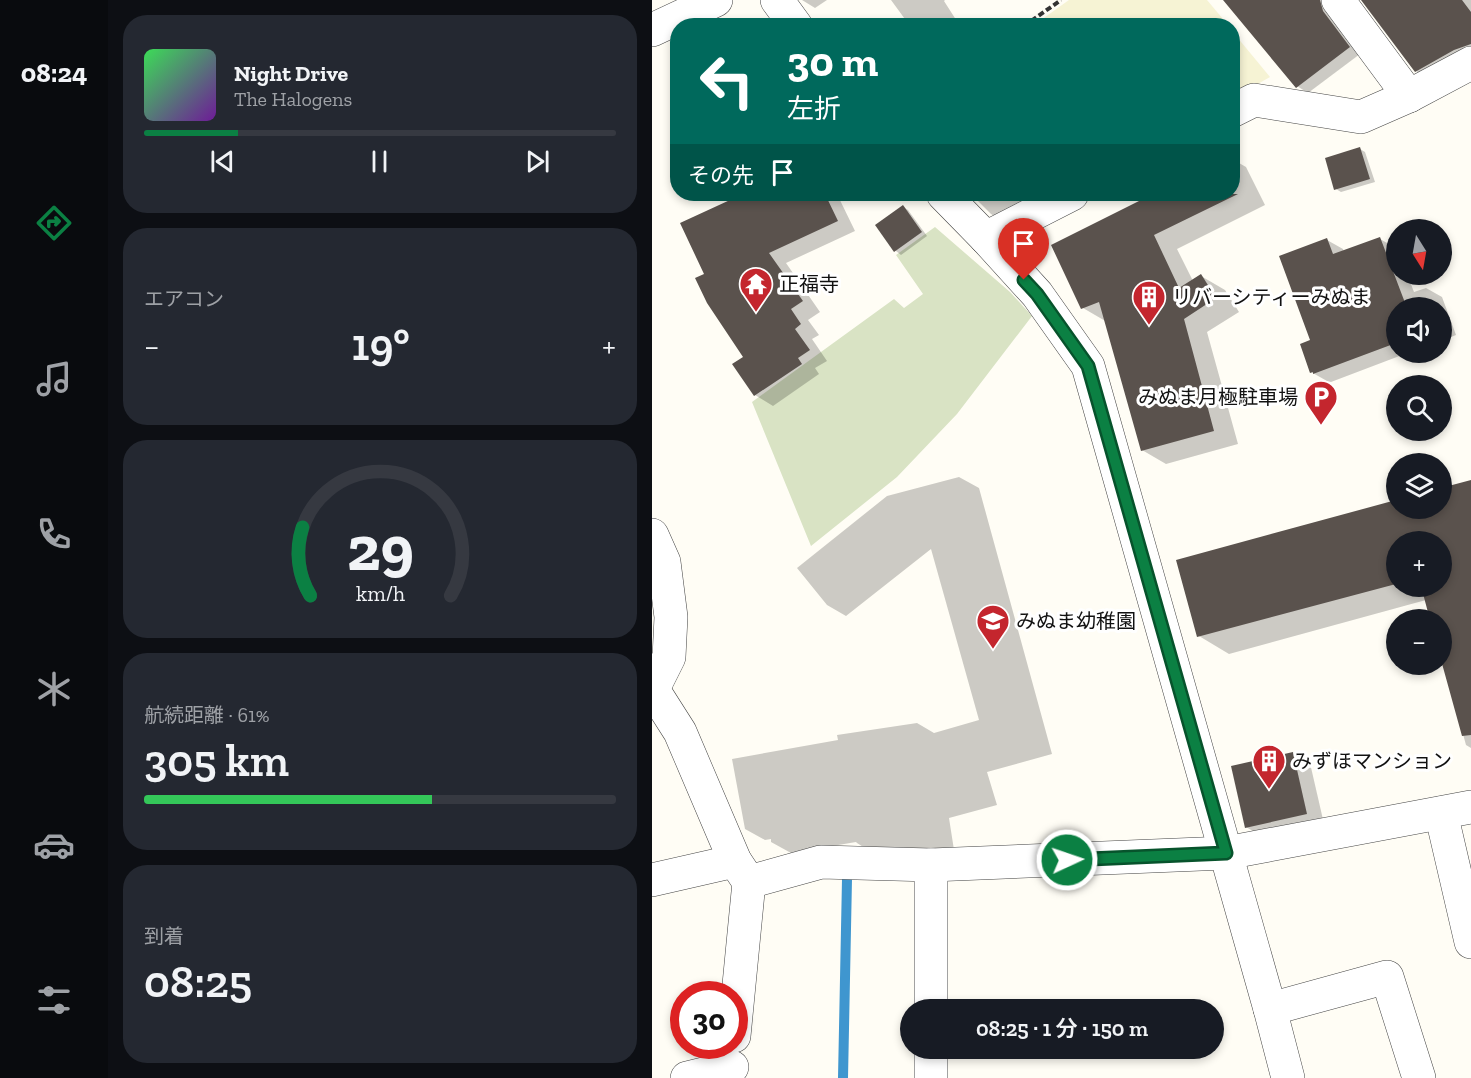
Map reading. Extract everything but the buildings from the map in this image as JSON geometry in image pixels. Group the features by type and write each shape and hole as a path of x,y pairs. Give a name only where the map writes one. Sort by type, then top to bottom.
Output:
{"street":[{"path":"678,18 716,0"},
{"path":"777,0 790,18"},
{"path":"1338,0 1409,96"},
{"path":"652,30 670,22"},
{"path":"1240,107 1254,100 1362,117 1409,96 1471,63"},
{"path":"950,201 1037,294 1088,366 1288,1078"},
{"path":"986,238 1058,201"},
{"path":"652,535 664,562 671,617 669,657 653,689 680,732 742,871 737,981"},
{"path":"652,880 821,862 931,865 1226,853 1456,810 1471,942"},
{"path":"931,865 931,999"},
{"path":"1270,1009 1387,977 1419,1078"},
{"path":"687,1078 729,1059"},
{"path":"931,1059 931,1078"}],"path":[{"path":"1035,18 1061,0"}],"shaded area":[{"path":"1069,0 1207,0 1222,18 1044,18"},
{"path":"1240,41 1270,77 1240,94"}],"green space":[{"path":"935,227 1010,292 1032,316 957,414 897,477 811,546 752,402 894,299 904,308 923,294 896,255"}],"waterway":[{"path":"843,1078 847,879"}],"place":[{"name":"正福寺","path":"756,313"},
{"name":"リバーシティーみぬま","path":"1149,326"},
{"name":"みぬま月極駐車場","path":"1321,426"},
{"name":"みぬま幼稚園","path":"993,650"},
{"name":"みずほマンション","path":"1269,790"}],"route":[{"path":"1024,280 1037,294 1088,366 1226,853 1067,860"}]}
